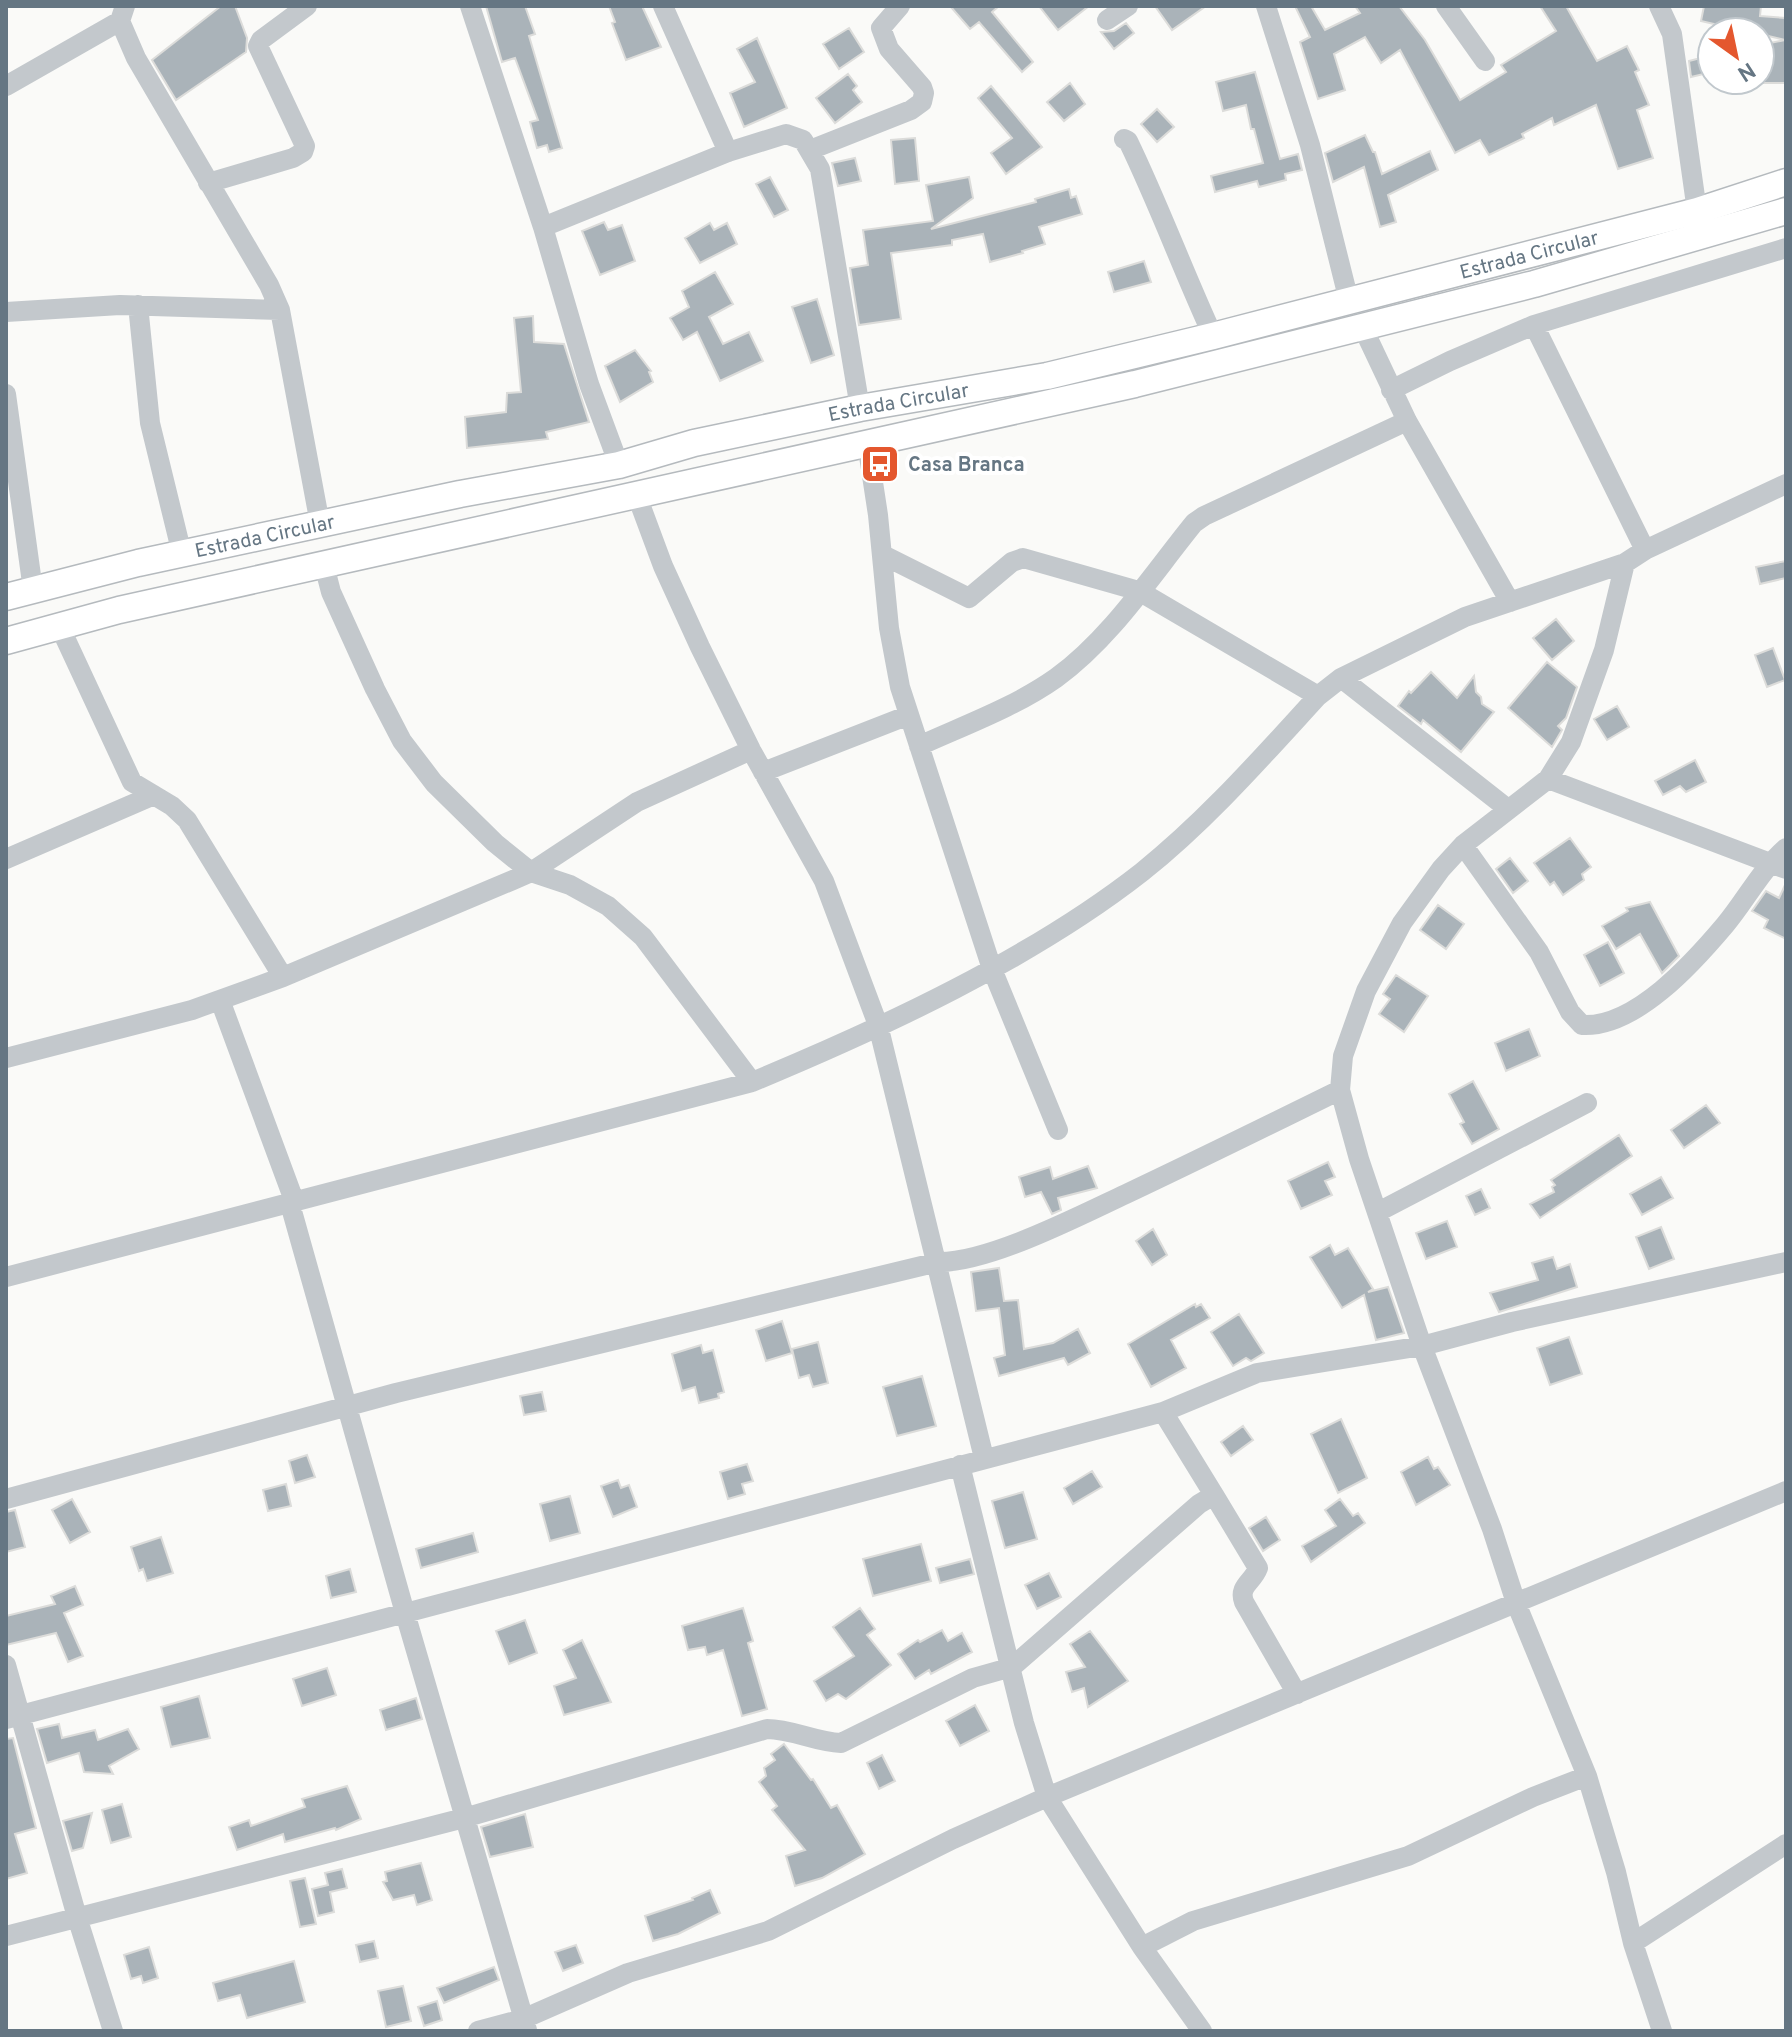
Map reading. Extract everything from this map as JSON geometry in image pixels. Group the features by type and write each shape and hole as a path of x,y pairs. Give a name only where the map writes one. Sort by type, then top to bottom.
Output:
{"main road":[{"name":"Estrada Circular","path":"6,597 320,524 619,465 694,443 860,408 1047,376 1697,211 1786,182"},
{"path":"6,641 59,625 1135,384 1534,284 1786,211"}],"street":[{"path":"208,183 293,158 303,152 305,146 258,46 261,40 307,6"},
{"path":"470,6 543,227 589,384 619,465"},
{"path":"663,6 728,152"},
{"path":"810,150 911,110 922,102 922,87 889,49 881,28 900,6"},
{"path":"1107,20 1128,6"},
{"path":"1266,6 1310,145 1349,301"},
{"path":"1446,6 1485,61"},
{"path":"1659,6 1672,34 1697,211"},
{"path":"6,86 122,13 136,58 269,285 280,310 320,524"},
{"path":"543,227 728,152 786,134 803,140 820,169 860,408"},
{"path":"1124,139 1128,141 1157,201 1181,267 1213,336"},
{"path":"1391,390 1534,325 1786,248"},
{"path":"6,312 138,305 280,310"},
{"path":"138,305 150,423 182,554"},
{"path":"1534,325 1645,550"},
{"path":"1363,328 1407,421 1510,602"},
{"path":"6,394 33,590"},
{"path":"919,746 1025,697 1056,678 1090,650 1194,523 1204,516 1407,421"},
{"path":"867,443 883,555 889,628 900,687 992,969 1058,1130"},
{"path":"6,1277 752,1082 992,969 1068,923 1140,873 1197,824 1318,696 1341,678 1465,617 1625,563 1645,550 1786,484"},
{"path":"637,496 663,566 751,750 824,881 878,1025 984,1458"},
{"path":"883,555 969,598 974,597 1012,562 1023,558 1139,591 1318,696"},
{"path":"1625,563 1604,650 1571,742 1548,779 1463,845 1441,869 1402,923 1366,991 1343,1056 1340,1090 1359,1159 1422,1346 1492,1529 1516,1603 1587,1776 1616,1872 1633,1943 1662,2031"},
{"path":"324,565 331,592 351,638 402,741 434,783 495,843 531,872 570,885 608,906 643,937 752,1082"},
{"path":"59,625 132,782 172,806 187,820 283,977"},
{"path":"1341,678 1508,809"},
{"path":"763,772 909,715"},
{"path":"6,1058 192,1010 283,977 531,872 637,802 751,750"},
{"path":"1548,779 1777,866"},
{"path":"6,859 154,795"},
{"path":"1463,845 1539,952 1570,1012 1582,1025 1598,1026 1645,1001 1682,972 1777,866 1786,848"},
{"path":"220,1000 292,1203 405,1613 525,2025"},
{"path":"6,1499 348,1406 938,1262 950,1262 1005,1246 1074,1219 1340,1090"},
{"path":"1378,1212 1587,1103"},
{"path":"13,1717 1163,1412 1257,1373 1422,1346 1512,1322 1786,1262"},
{"path":"1163,1412 1258,1568 1241,1595 1297,1694"},
{"path":"960,1465 1024,1723 1047,1797 1193,2028"},
{"path":"478,2031 525,2025 628,1973 768,1931 953,1839 1047,1797 1786,1491"},
{"path":"6,1936 464,1818 767,1729 781,1729 825,1742 841,1743 973,1678 1012,1667 1199,1504 1214,1495"},
{"path":"6,1665 13,1717 113,2031"},
{"path":"1142,1947 1193,1921 1408,1856 1533,1797 1587,1776"},
{"path":"1633,1943 1786,1844"}],"building":[{"path":"221,6 235,6 247,38 246,52 176,100 152,60"},
{"path":"486,6 525,6 535,34 529,36 562,148 549,152 547,145 537,148 530,122 538,120 515,58 502,62"},
{"path":"609,6 642,6 661,47 626,60"},
{"path":"950,6 999,6 992,12 1033,62 1022,72 979,22 970,29"},
{"path":"1039,6 1089,6 1058,30"},
{"path":"1155,6 1206,6 1172,30"},
{"path":"1295,6 1311,6 1325,30 1360,13 1355,6 1399,6 1425,40 1460,100 1506,72 1501,65 1556,31 1540,6 1566,6 1597,61 1627,46 1639,70 1635,72 1649,105 1637,110 1653,158 1618,169 1596,105 1554,125 1552,118 1522,134 1524,138 1489,155 1480,140 1455,153 1400,50 1381,63 1365,37 1334,54 1345,90 1318,99 1300,42 1310,37"},
{"path":"1704,6 1761,6 1760,16 1702,16"},
{"path":"1776,17 1786,18 1786,83 1776,83 1776,42 1785,40 1776,38"},
{"path":"1126,23 1134,33 1114,49 1101,32 1114,31"},
{"path":"849,28 864,52 839,69 823,44"},
{"path":"757,38 787,108 744,127 730,93 755,82 737,49"},
{"path":"1696,59 1696,76 1691,77 1689,61"},
{"path":"1255,72 1280,159 1298,154 1302,170 1285,174 1286,180 1259,187 1257,181 1215,192 1211,176 1263,163 1246,105 1223,111 1216,82"},
{"path":"848,74 857,86 853,90 862,102 835,123 816,98"},
{"path":"1070,83 1085,104 1064,121 1047,102"},
{"path":"991,86 1042,147 1006,174 991,153 1012,138 978,98"},
{"path":"1157,109 1174,127 1157,142 1141,124"},
{"path":"1365,135 1382,174 1430,151 1438,170 1388,195 1396,222 1380,227 1364,167 1333,182 1325,153"},
{"path":"915,138 919,181 895,184 891,140"},
{"path":"855,158 861,181 838,186 832,163"},
{"path":"770,177 788,210 774,217 756,184"},
{"path":"969,177 973,198 931,229 1036,202 1035,199 1069,189 1071,198 1076,196 1082,214 1039,227 1045,244 990,262 983,234 952,240 952,245 891,253 901,319 859,325 850,268 868,265 863,230 933,221 926,185"},
{"path":"604,222 608,230 622,225 635,261 600,275 582,231"},
{"path":"710,223 714,230 727,223 737,244 700,263 685,238"},
{"path":"1144,261 1151,282 1114,292 1108,272"},
{"path":"715,272 733,304 709,317 723,344 749,332 763,361 720,381 697,332 683,340 670,318 689,307 682,291"},
{"path":"817,299 834,355 811,363 792,307"},
{"path":"533,316 534,342 564,344 589,422 546,432 548,439 467,448 465,417 506,412 507,393 521,392 514,318"},
{"path":"635,350 651,371 653,382 620,402 605,366"},
{"path":"1786,561 1786,578 1760,584 1756,567"},
{"path":"1556,619 1574,641 1552,660 1533,638"},
{"path":"1773,648 1785,680 1767,687 1755,655"},
{"path":"1547,662 1577,687 1566,718 1558,726 1562,730 1552,747 1508,708"},
{"path":"1431,672 1457,698 1474,676 1476,692 1482,704 1494,712 1461,752 1423,720 1421,724 1398,706 1409,691 1411,693"},
{"path":"1617,706 1629,727 1607,740 1594,719"},
{"path":"1695,760 1706,782 1686,792 1680,786 1663,795 1655,781"},
{"path":"1570,838 1591,867 1582,874 1584,880 1563,895 1554,882 1550,885 1534,863"},
{"path":"1510,858 1528,881 1513,893 1496,869"},
{"path":"1786,883 1786,939 1764,928 1768,920 1752,911 1766,891 1779,898"},
{"path":"1650,902 1679,956 1662,973 1640,934 1616,949 1602,926 1628,911 1626,908"},
{"path":"1438,905 1464,924 1446,949 1420,930"},
{"path":"1608,942 1624,973 1600,986 1584,955"},
{"path":"1396,975 1428,996 1404,1032 1379,1014 1390,999 1383,994"},
{"path":"1529,1029 1540,1056 1506,1071 1495,1043"},
{"path":"1473,1081 1499,1129 1472,1144 1460,1124 1464,1122 1449,1094"},
{"path":"1706,1105 1720,1123 1684,1148 1671,1130"},
{"path":"1619,1135 1632,1156 1540,1218 1530,1204 1554,1192 1552,1187 1555,1185 1551,1180"},
{"path":"1328,1162 1335,1177 1325,1181 1332,1195 1301,1209 1288,1181"},
{"path":"1088,1166 1097,1188 1058,1198 1061,1210 1052,1214 1041,1192 1025,1197 1019,1177 1050,1167 1053,1179"},
{"path":"1661,1177 1673,1198 1642,1215 1630,1194"},
{"path":"1481,1189 1490,1208 1475,1215 1466,1196"},
{"path":"1447,1221 1457,1247 1426,1259 1416,1233"},
{"path":"1661,1227 1674,1259 1649,1269 1636,1237"},
{"path":"1153,1229 1167,1255 1152,1265 1136,1241"},
{"path":"1330,1245 1335,1255 1348,1248 1373,1289 1368,1292 1388,1287 1404,1333 1376,1340 1364,1295 1342,1308 1310,1257"},
{"path":"1553,1257 1557,1269 1570,1264 1577,1287 1499,1312 1490,1293 1538,1280 1532,1263"},
{"path":"999,1268 1004,1301 1018,1300 1024,1349 1053,1343 1078,1329 1090,1353 1068,1365 1064,1358 999,1376 994,1358 1005,1355 999,1308 976,1311 971,1272"},
{"path":"1195,1304 1196,1307 1201,1304 1210,1318 1171,1340 1186,1368 1151,1387 1128,1344"},
{"path":"1239,1314 1264,1353 1233,1366 1211,1332"},
{"path":"782,1321 792,1353 766,1361 756,1330"},
{"path":"1569,1337 1582,1374 1550,1385 1537,1348"},
{"path":"818,1342 828,1383 813,1387 809,1375 799,1378 792,1349"},
{"path":"701,1345 703,1353 713,1350 724,1392 718,1394 719,1398 699,1403 695,1387 682,1391 672,1354"},
{"path":"922,1376 936,1426 897,1436 883,1387"},
{"path":"542,1392 546,1411 524,1415 520,1396"},
{"path":"1341,1419 1367,1478 1338,1493 1311,1434"},
{"path":"1243,1426 1253,1440 1231,1456 1221,1442"},
{"path":"307,1455 315,1477 295,1483 289,1461"},
{"path":"1428,1457 1434,1469 1438,1467 1450,1485 1416,1505 1401,1472"},
{"path":"747,1464 753,1481 742,1484 745,1494 728,1499 720,1472"},
{"path":"1092,1471 1102,1487 1073,1504 1064,1488"},
{"path":"618,1480 621,1488 629,1485 637,1507 613,1517 601,1486"},
{"path":"286,1484 291,1506 268,1511 263,1490"},
{"path":"1023,1492 1037,1539 1005,1548 992,1501"},
{"path":"570,1496 580,1533 550,1541 540,1504"},
{"path":"72,1499 90,1532 70,1543 52,1510"},
{"path":"1340,1499 1353,1516 1358,1513 1365,1523 1311,1562 1302,1546 1336,1526 1325,1510"},
{"path":"15,1510 25,1547 6,1552 6,1512"},
{"path":"1266,1517 1280,1540 1263,1551 1249,1528"},
{"path":"473,1533 478,1552 421,1568 416,1549"},
{"path":"161,1537 173,1573 147,1581 143,1569 139,1571 131,1547"},
{"path":"921,1544 931,1581 873,1596 863,1559"},
{"path":"970,1559 974,1574 940,1583 936,1568"},
{"path":"350,1569 356,1592 331,1598 326,1576"},
{"path":"1049,1573 1061,1597 1037,1609 1025,1585"},
{"path":"75,1586 83,1605 64,1613 83,1656 68,1662 56,1633 6,1645 6,1616 55,1604 51,1596"},
{"path":"743,1608 753,1641 748,1643 767,1709 742,1716 723,1650 707,1655 705,1647 688,1650 682,1626"},
{"path":"860,1608 875,1629 867,1635 891,1665 846,1699 838,1694 826,1701 814,1681 854,1656 833,1627"},
{"path":"525,1620 537,1653 509,1664 496,1631"},
{"path":"942,1630 948,1641 962,1633 972,1652 915,1679 898,1654 918,1640 920,1642"},
{"path":"1090,1631 1128,1681 1088,1707 1084,1688 1072,1692 1066,1672 1085,1667 1070,1644"},
{"path":"582,1640 611,1702 564,1715 554,1686 576,1678 563,1650"},
{"path":"327,1668 336,1695 302,1706 293,1679"},
{"path":"199,1696 210,1738 171,1747 161,1707"},
{"path":"416,1698 422,1719 386,1730 380,1710"},
{"path":"975,1705 989,1731 960,1746 946,1721"},
{"path":"59,1724 62,1738 95,1730 98,1740 128,1729 139,1749 109,1766 113,1774 84,1772 79,1753 47,1763 37,1729"},
{"path":"13,1738 36,1828 15,1834 27,1873 6,1879 6,1739"},
{"path":"784,1744 813,1779 831,1808 837,1805 865,1854 822,1878 795,1886 786,1856 805,1850 772,1810 777,1806 759,1782 766,1776 764,1768 775,1760 771,1754"},
{"path":"882,1755 895,1781 879,1789 867,1763"},
{"path":"347,1786 361,1819 336,1830 285,1842 283,1834 237,1850 229,1827 249,1820 251,1826 305,1807 302,1799"},
{"path":"122,1804 131,1837 111,1843 102,1810"},
{"path":"92,1813 83,1848 72,1851 63,1821"},
{"path":"525,1814 533,1847 490,1857 481,1827"},
{"path":"421,1863 432,1900 417,1905 414,1895 393,1900 383,1882 387,1881 385,1872"},
{"path":"342,1869 347,1888 330,1892 334,1912 318,1916 312,1889 328,1885 325,1873"},
{"path":"305,1878 316,1924 300,1927 290,1881"},
{"path":"710,1890 720,1913 678,1934 653,1941 645,1916 693,1900"},
{"path":"374,1941 378,1958 360,1962 356,1945"},
{"path":"576,1945 583,1963 563,1971 555,1952"},
{"path":"149,1947 158,1978 143,1983 141,1976 131,1979 124,1955"},
{"path":"294,1961 305,2002 247,2018 240,1995 218,2001 213,1983"},
{"path":"494,1967 499,1980 444,2003 437,1988"},
{"path":"403,1986 411,2021 386,2027 378,1991"},
{"path":"437,2001 442,2020 424,2026 418,2007"}],"place":[{"name":"Casa Branca","path":"880,464"}]}
